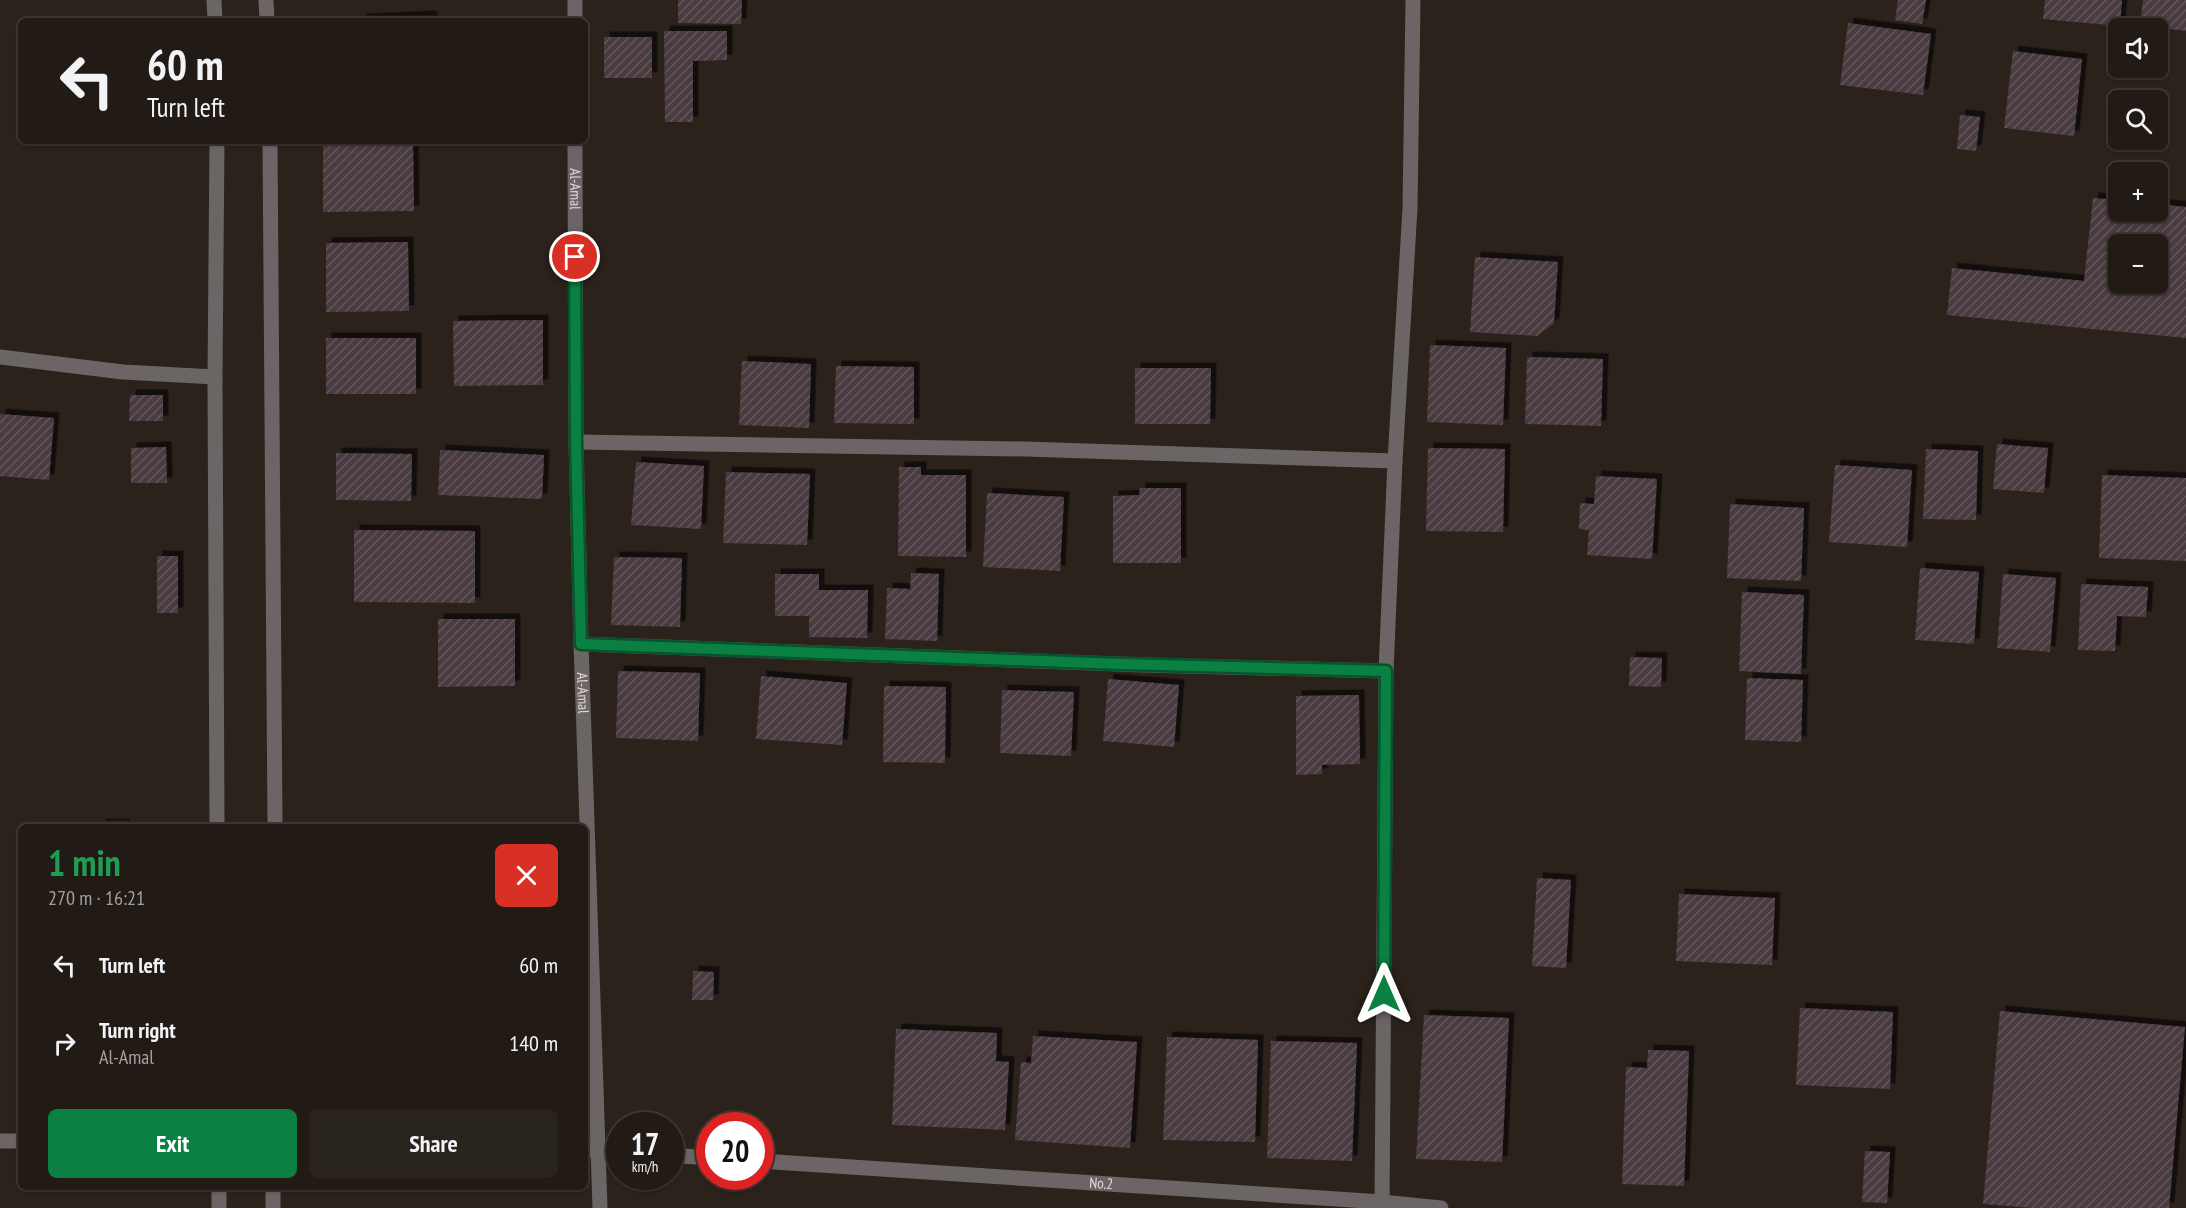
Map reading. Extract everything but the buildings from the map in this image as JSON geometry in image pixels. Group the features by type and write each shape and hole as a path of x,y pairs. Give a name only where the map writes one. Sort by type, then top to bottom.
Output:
{"street":[{"path":"214,0 215,18"},
{"path":"266,0 267,18"},
{"path":"575,0 575,18"},
{"path":"1382,1205 1386,671 1395,461 1410,208 1413,0"},
{"path":"217,144 215,377 217,824"},
{"path":"270,144 275,824"},
{"name":"Al-Amal","path":"575,144 576,442 585,824"},
{"path":"0,357 123,372 215,377"},
{"path":"576,442 1025,449 1395,461"},
{"path":"581,644 1386,671"},
{"name":"Al-Amal","path":"588,998 591,1150 600,1208"},
{"path":"0,1141 18,1141"},
{"path":"591,1150 606,1151"},
{"name":"No.2","path":"774,1162 1441,1208"},
{"path":"219,1190 219,1208"},
{"path":"273,1190 273,1208"}],"route":[{"path":"575,257 576,442 581,644 1122,664 1386,671 1384,994"}]}
